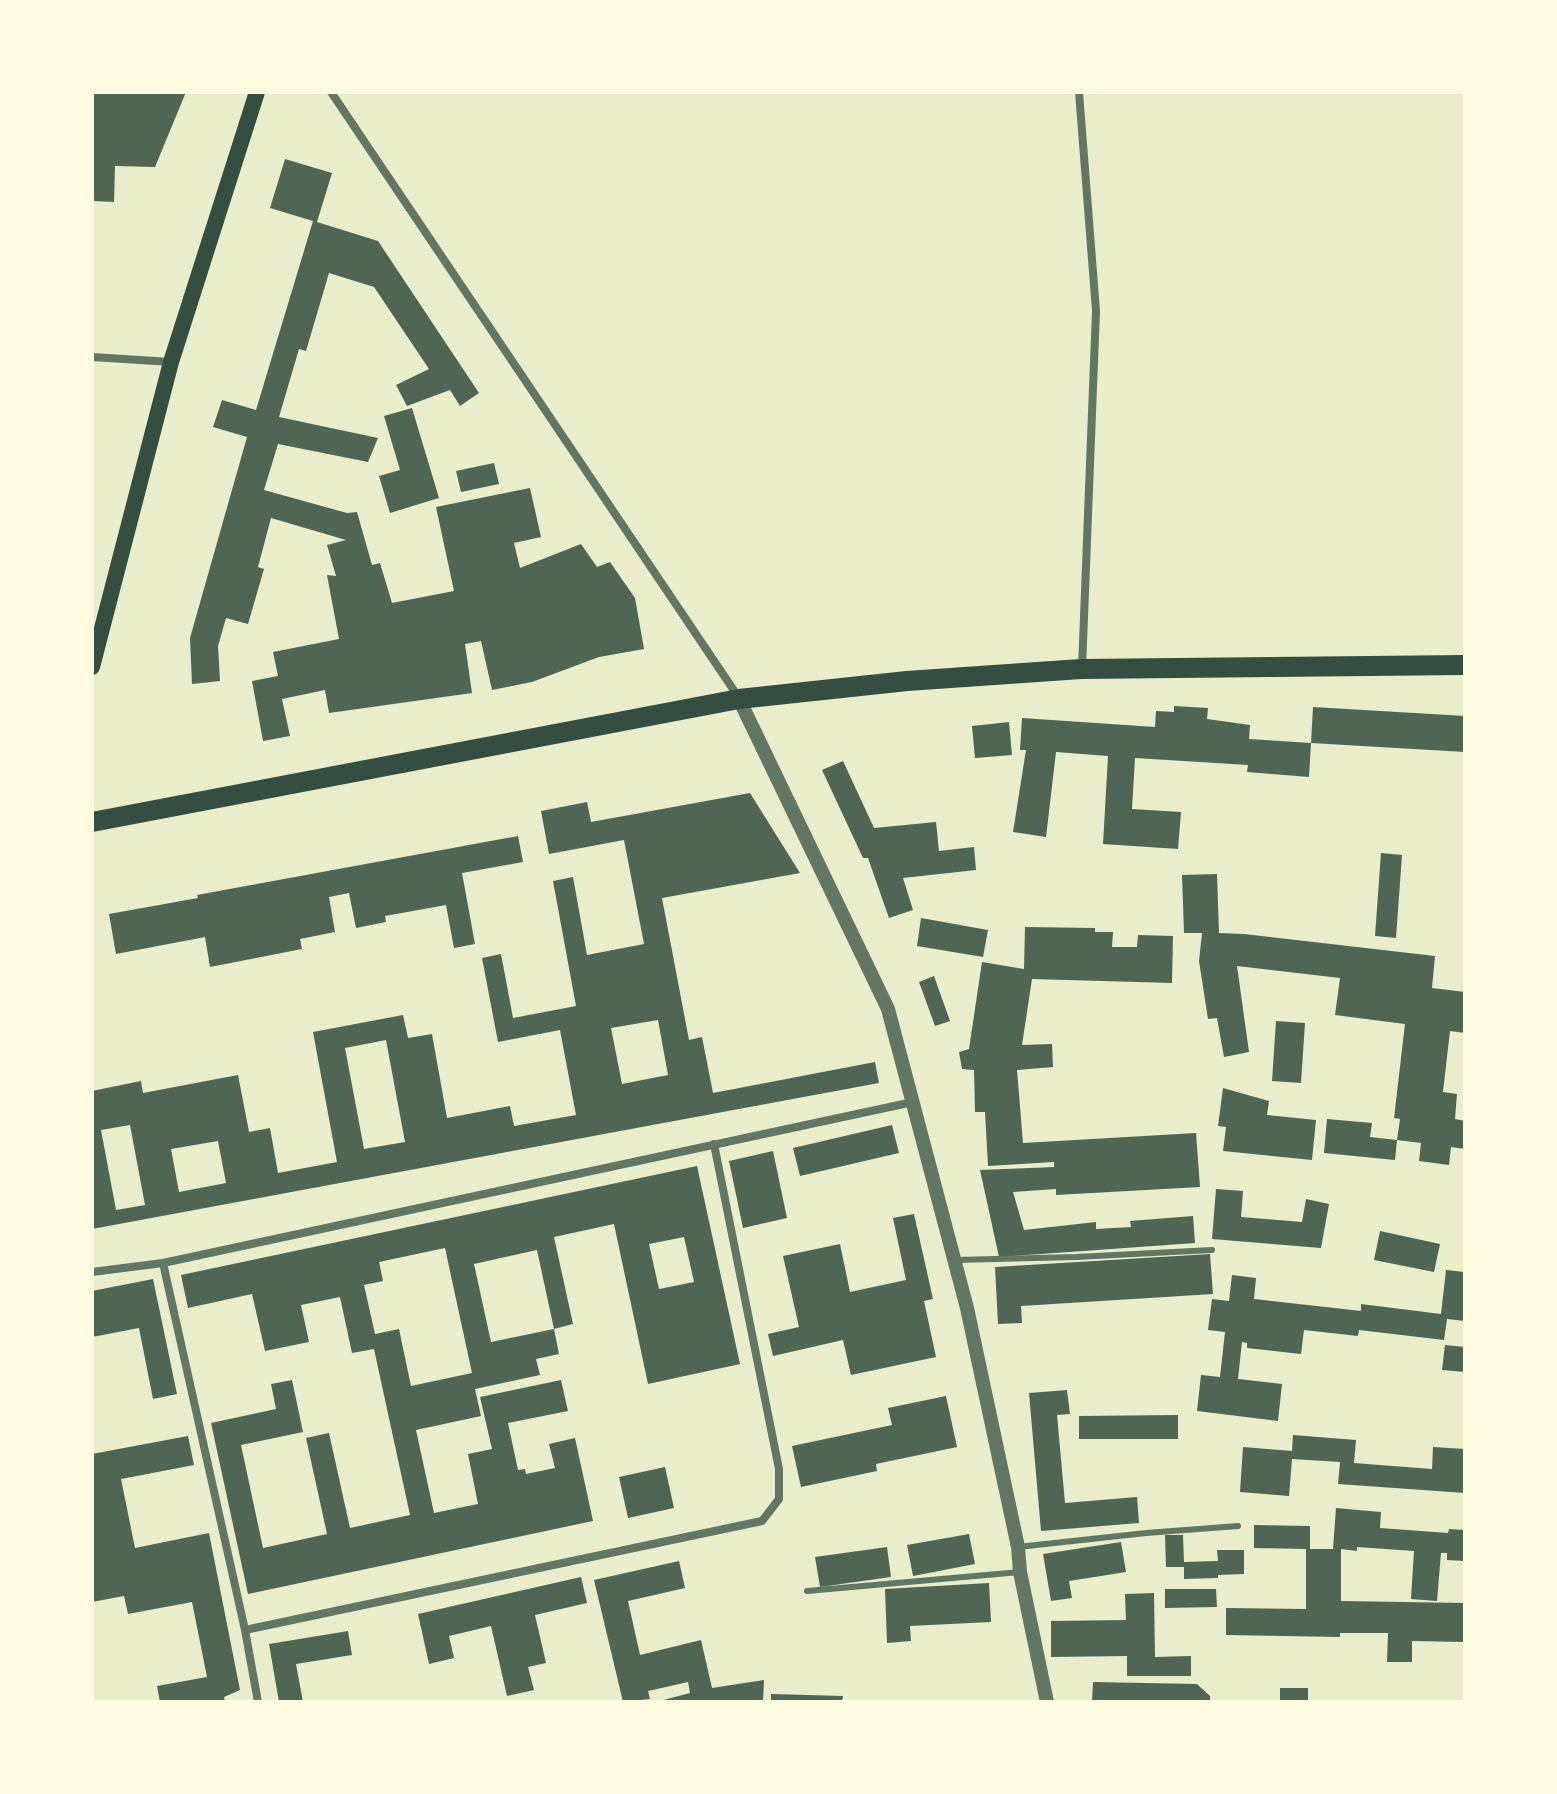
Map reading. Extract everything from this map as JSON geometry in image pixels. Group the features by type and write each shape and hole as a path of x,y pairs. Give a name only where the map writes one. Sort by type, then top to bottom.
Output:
{"main road":[{"path":"92,667 171,362 257,92"},
{"path":"92,822 739,699 907,681 1081,669 1465,665"}],"street":[{"path":"331,92 739,699 888,1009 956,1260 1018,1547 1020,1572 1047,1702"},
{"path":"1079,92 1096,311 1081,669"},
{"path":"92,357 171,362"},
{"path":"92,1272 163,1263 913,1102"},
{"path":"245,1630 762,1521 779,1499 779,1469 714,1144"},
{"path":"163,1263 245,1630 258,1702"}],"lane":[{"path":"956,1260 1212,1250"},
{"path":"1018,1547 1238,1526"},
{"path":"807,1591 1020,1572"}],"building":[{"path":"92,92 186,92 155,167 115,166 114,202 92,201"},
{"path":"285,159 332,173 317,222 378,241 479,393 460,406 450,390 407,406 396,385 429,369 374,287 329,273 306,351 299,349 279,417 378,438 368,462 278,444 264,490 347,513 357,512 372,565 380,563 392,603 454,591 436,507 530,488 541,537 514,543 520,568 581,544 597,567 610,562 635,598 644,649 599,657 532,682 492,690 481,641 465,644 472,693 329,713 325,690 282,699 290,736 263,741 252,681 278,676 273,652 339,639 327,575 336,576 327,545 346,540 271,518 258,567 264,569 248,624 226,618 218,646 220,681 192,684 190,638 247,437 213,427 222,400 256,410 313,221 270,208"},
{"path":"412,408 439,498 390,513 379,476 400,470 384,416"},
{"path":"494,463 499,484 461,492 456,471"},
{"path":"1174,706 1208,708 1207,719 1250,725 1249,739 1311,743 1309,777 1247,772 1248,765 1135,758 1132,809 1181,812 1178,849 1103,844 1108,756 1056,752 1046,837 1013,832 1026,750 1020,750 1022,718 1155,727 1156,711 1174,712"},
{"path":"1313,707 1465,716 1465,752 1311,743"},
{"path":"1009,722 1012,755 975,758 972,726"},
{"path":"843,761 874,828 936,822 939,851 974,847 976,870 903,878 913,910 889,918 868,858 863,858 822,770"},
{"path":"750,793 800,873 662,898 689,1040 702,1037 713,1093 875,1062 879,1083 92,1229 92,1091 141,1081 143,1093 238,1075 249,1132 270,1128 278,1173 337,1162 313,1032 403,1015 408,1038 432,1034 447,1118 510,1106 514,1126 576,1115 560,1030 498,1042 482,958 501,954 513,1018 576,1006 553,881 573,877 587,955 644,944 624,840 549,854 541,811 587,802 591,822","holes":["658,1020 668,1075 622,1084 611,1028","386,1040 405,1142 364,1149 345,1048","130,1125 145,1205 116,1210 101,1130","218,1141 226,1183 179,1192 171,1149"]},
{"path":"518,836 523,862 462,873 475,944 454,948 446,905 385,916 386,922 356,928 349,893 329,897 335,932 300,939 302,949 210,967 205,937 116,954 109,914"},
{"path":"1381,853 1402,855 1396,938 1375,936"},
{"path":"1217,874 1219,933 1435,956 1432,988 1465,992 1465,1033 1450,1031 1443,1092 1457,1094 1455,1119 1465,1121 1465,1149 1451,1147 1449,1165 1419,1161 1421,1143 1397,1140 1400,1119 1394,1118 1405,1024 1335,1015 1340,978 1237,966 1249,1052 1224,1057 1217,1018 1208,1019 1199,961 1202,933 1184,933 1182,875"},
{"path":"921,918 988,930 983,957 917,946"},
{"path":"1025,927 1095,928 1095,932 1113,932 1112,947 1137,947 1138,935 1173,936 1172,983 1032,979 1022,1045 1052,1044 1053,1067 1017,1070 1023,1143 1196,1133 1200,1187 1056,1195 1056,1189 1013,1192 1024,1230 1096,1222 1096,1229 1131,1227 1130,1221 1193,1216 1195,1243 999,1257 980,1170 1054,1167 1054,1162 988,1166 985,1112 975,1112 974,1070 962,1069 959,1052 969,1049 982,962 1024,969"},
{"path":"934,976 950,1021 935,1026 919,982"},
{"path":"1276,1021 1305,1023 1301,1083 1272,1081"},
{"path":"1223,1088 1269,1101 1267,1115 1316,1120 1312,1160 1223,1151 1226,1127 1218,1126"},
{"path":"1327,1119 1372,1123 1370,1137 1397,1140 1395,1160 1324,1153"},
{"path":"892,1125 899,1153 800,1176 793,1148"},
{"path":"773,1151 787,1218 743,1228 729,1161"},
{"path":"697,1166 740,1364 648,1384 614,1224 554,1237 573,1324 554,1329 559,1354 536,1359 540,1375 475,1389 481,1416 416,1430 434,1513 478,1504 468,1454 492,1449 480,1397 561,1380 568,1411 508,1423 518,1470 525,1469 526,1474 555,1468 549,1444 575,1438 593,1521 248,1594 211,1423 276,1409 271,1384 292,1380 303,1432 241,1445 263,1548 327,1534 306,1438 329,1433 350,1528 410,1515 374,1349 352,1353 340,1297 301,1305 309,1342 265,1351 252,1294 188,1308 181,1275","holes":["684,1237 694,1282 659,1289 649,1244","445,1248 472,1373 411,1386 399,1329 375,1334 364,1285 383,1281 379,1262","537,1250 554,1329 491,1342 474,1264"]},
{"path":"1216,1189 1243,1191 1241,1217 1302,1222 1306,1199 1329,1204 1321,1248 1212,1239"},
{"path":"914,1214 933,1299 924,1301 936,1357 851,1375 843,1340 773,1356 768,1334 799,1327 783,1256 840,1244 850,1292 906,1280 893,1218"},
{"path":"1380,1231 1440,1244 1434,1272 1374,1260"},
{"path":"1210,1254 1213,1294 1021,1306 1022,1323 998,1324 995,1267"},
{"path":"1446,1270 1465,1272 1465,1321 1447,1319 1444,1340 1359,1330 1358,1336 1304,1330 1301,1354 1247,1348 1247,1343 1242,1342 1238,1379 1282,1384 1278,1421 1197,1411 1201,1375 1220,1377 1225,1332 1208,1330 1212,1299 1229,1301 1232,1275 1256,1278 1254,1299 1361,1311 1361,1304 1441,1314"},
{"path":"153,1279 177,1394 153,1399 139,1328 92,1337 92,1291"},
{"path":"1445,1345 1465,1347 1465,1372 1442,1370"},
{"path":"1067,1390 1070,1414 1057,1415 1065,1503 1137,1497 1139,1523 1041,1531 1029,1393"},
{"path":"946,1396 957,1447 876,1464 877,1471 801,1487 792,1446 892,1425 888,1408"},
{"path":"1178,1415 1178,1439 1079,1439 1079,1416"},
{"path":"1293,1435 1356,1440 1354,1463 1432,1469 1433,1447 1465,1449 1465,1493 1338,1484 1340,1462 1292,1459 1289,1496 1240,1492 1243,1447 1292,1451"},
{"path":"188,1436 194,1465 121,1479 135,1548 209,1533 240,1690 224,1697 225,1702 160,1702 157,1686 207,1677 192,1602 128,1614 124,1596 92,1602 92,1454"},
{"path":"665,1467 674,1508 628,1518 619,1477"},
{"path":"1336,1508 1381,1512 1380,1528 1448,1533 1449,1529 1465,1530 1465,1561 1447,1560 1447,1553 1441,1553 1437,1601 1411,1599 1414,1551 1357,1547 1357,1551 1341,1549 1341,1601 1465,1603 1465,1642 1412,1641 1412,1662 1387,1662 1388,1633 1340,1633 1340,1637 1226,1635 1226,1608 1306,1609 1306,1549 1254,1548 1254,1525 1310,1526 1310,1549 1333,1549"},
{"path":"969,1534 975,1564 913,1576 907,1545"},
{"path":"1165,1535 1183,1535 1184,1562 1218,1561 1217,1550 1244,1550 1244,1574 1184,1579 1184,1567 1166,1567"},
{"path":"1121,1542 1126,1572 1069,1581 1072,1598 1051,1601 1043,1554"},
{"path":"887,1547 891,1577 820,1587 815,1557"},
{"path":"679,1561 685,1588 628,1601 640,1655 701,1640 712,1688 764,1680 763,1702 656,1702 690,1693 688,1682 648,1691 650,1699 623,1702 594,1580"},
{"path":"581,1577 587,1603 535,1615 546,1663 528,1667 534,1690 507,1696 491,1626 449,1636 454,1658 429,1664 418,1614"},
{"path":"989,1583 991,1622 910,1626 911,1641 887,1643 885,1589"},
{"path":"1165,1589 1216,1589 1217,1607 1165,1608"},
{"path":"1154,1593 1155,1657 1191,1656 1191,1676 1127,1676 1127,1656 1051,1657 1051,1621 1126,1620 1125,1594"},
{"path":"348,1631 352,1655 296,1664 303,1702 279,1702 269,1644"},
{"path":"1093,1682 1197,1684 1210,1696 1210,1702 1092,1702"},
{"path":"1280,1688 1308,1688 1308,1702 1280,1702"},
{"path":"771,1694 843,1696 842,1702 771,1702"}]}
